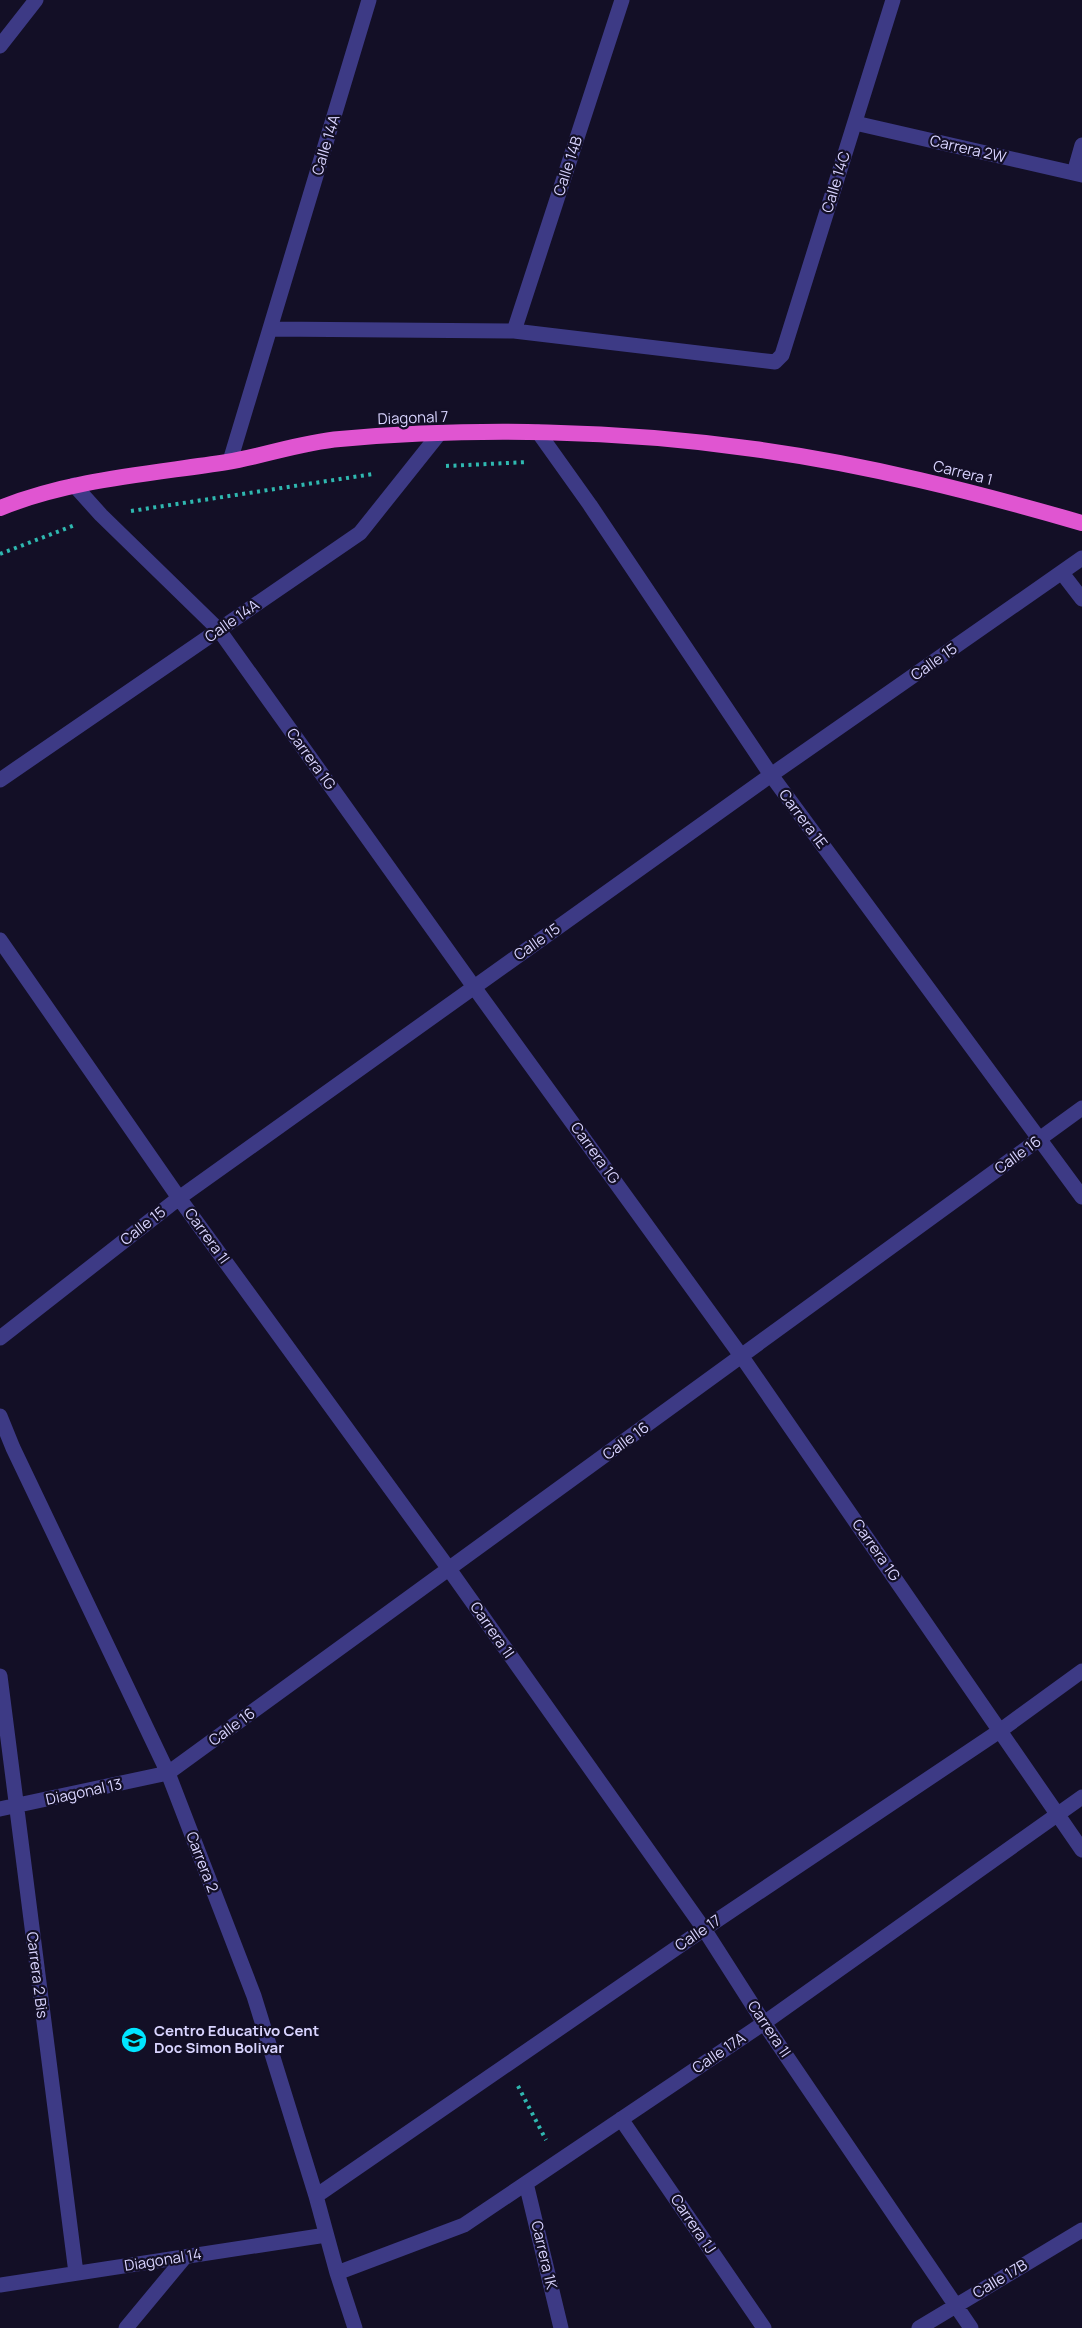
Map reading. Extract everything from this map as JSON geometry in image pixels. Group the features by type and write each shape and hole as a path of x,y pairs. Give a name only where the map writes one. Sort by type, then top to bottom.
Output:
{"highway":[{"name":"Diagonal 7","path":"0,508 74,485 230,461 337,439 538,432 631,436 753,448 833,462"},
{"name":"Carrera 1","path":"833,462 945,486 1082,523"}],"street":[{"path":"0,46 36,0"},
{"name":"Calle 14A","path":"230,461 369,0"},
{"name":"Calle 14B","path":"514,332 622,0"},
{"name":"Calle 14C","path":"514,332 775,362 782,355 893,0"},
{"name":"Carrera 2W","path":"855,123 1078,174"},
{"path":"1078,174 1082,146"},
{"path":"271,329 514,332"},
{"name":"Carrera 1E","path":"538,432 771,775 1041,1138 1082,1197"},
{"name":"Calle 14A","path":"0,780 360,532 439,434"},
{"name":"Carrera 1G","path":"74,485 101,515 219,630 742,1357 1082,1850"},
{"name":"Calle 15","path":"0,1338 179,1198 771,775 1082,558"},
{"path":"1062,573 1082,599"},
{"name":"Carrera 1I","path":"0,940 179,1198 450,1569 704,1929 764,2023 971,2328"},
{"name":"Calle 16","path":"168,1773 1082,1108"},
{"name":"Carrera 2","path":"0,1416 7,1449 168,1773 254,1996 355,2328"},
{"name":"Calle 17","path":"316,2196 704,1929 1001,1730 1082,1671"},
{"name":"Carrera 2 Bis","path":"0,1676 76,2273"},
{"name":"Diagonal 13","path":"0,1809 168,1773"},
{"name":"Calle 17A","path":"337,2273 464,2225 764,2023 1082,1797"},
{"name":"Carrera 1J","path":"621,2119 764,2328"},
{"name":"Carrera 1K","path":"526,2183 561,2328"},
{"name":"Calle 17B","path":"919,2328 1082,2230"},
{"name":"Diagonal 14","path":"0,2285 326,2235"},
{"path":"126,2328 184,2257"}],"path":[{"path":"0,554 101,515 410,468 558,460"},
{"path":"507,2065 557,2162"}],"place":[{"name":"Centro Educativo Cent Doc Simon Bolivar","path":"134,2040"}]}
